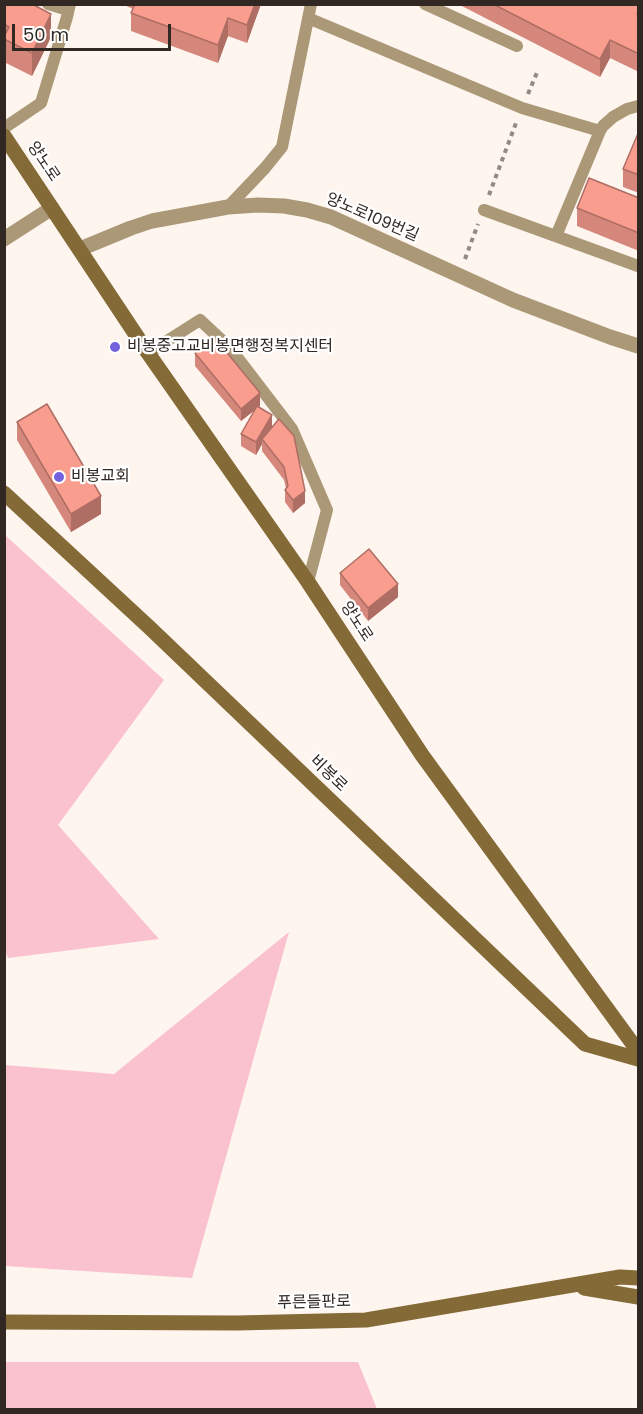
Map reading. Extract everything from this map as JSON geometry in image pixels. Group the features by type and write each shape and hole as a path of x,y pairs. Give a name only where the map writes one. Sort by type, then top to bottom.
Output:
{"street":[{"name":"양노로","path":"4,136 148,353 308,582 422,755 639,1051"},
{"name":"양노로109번길","path":"80,249 152,221 228,207 284,206 331,217 513,300 639,346"},
{"name":"양노로","path":"4,239 52,208"},
{"name":"비봉로","path":"4,493 150,628 585,1044 639,1059"},
{"name":"푸른들판로","path":"620,1277 639,1268"},
{"name":"푸른들판로","path":"4,1322 237,1323 366,1320 620,1277 639,1278"},
{"path":"569,1286 639,1297"}],"lane":[{"path":"4,128 41,103 69,7 48,4"},
{"path":"228,207 282,147 310,4"},
{"path":"425,4 517,46"},
{"path":"308,18 522,108 600,131"},
{"path":"556,236 603,126 627,109 639,106"},
{"path":"483,210 639,266"},
{"path":"148,353 200,320 231,348 292,429 327,510 308,582"}],"path":[{"path":"468,251 507,148"}],"shaded area":[{"path":"5,535 164,680 58,825 159,939 8,958 5,951"},
{"path":"289,932 192,1278 5,1266 5,1065 114,1074"},
{"path":"5,1362 358,1362 377,1409 5,1409"}],"building":[{"path":"4,4 32,4 51,14 32,53 4,39 9,27 4,24"},
{"path":"135,4 255,4 247,25 228,18 218,45 131,13"},
{"path":"493,4 639,4 637,14 639,14 639,54 610,40 600,59"},
{"path":"639,131 639,175 623,169"},
{"path":"589,178 639,198 639,233 577,208"},
{"path":"215,338 260,393 241,409 195,353"},
{"name":"비봉교회","path":"47,404 101,496 71,514 17,422"},
{"path":"257,406 272,415 256,442 241,434"},
{"path":"279,419 294,436 305,491 293,500 285,490 288,486 284,467 262,439"},
{"path":"369,549 398,584 368,608 340,573"}],"place":[{"name":"비봉중고교비봉면행정복지센터","path":"115,347"},
{"name":"비봉교회","path":"59,477"}]}
